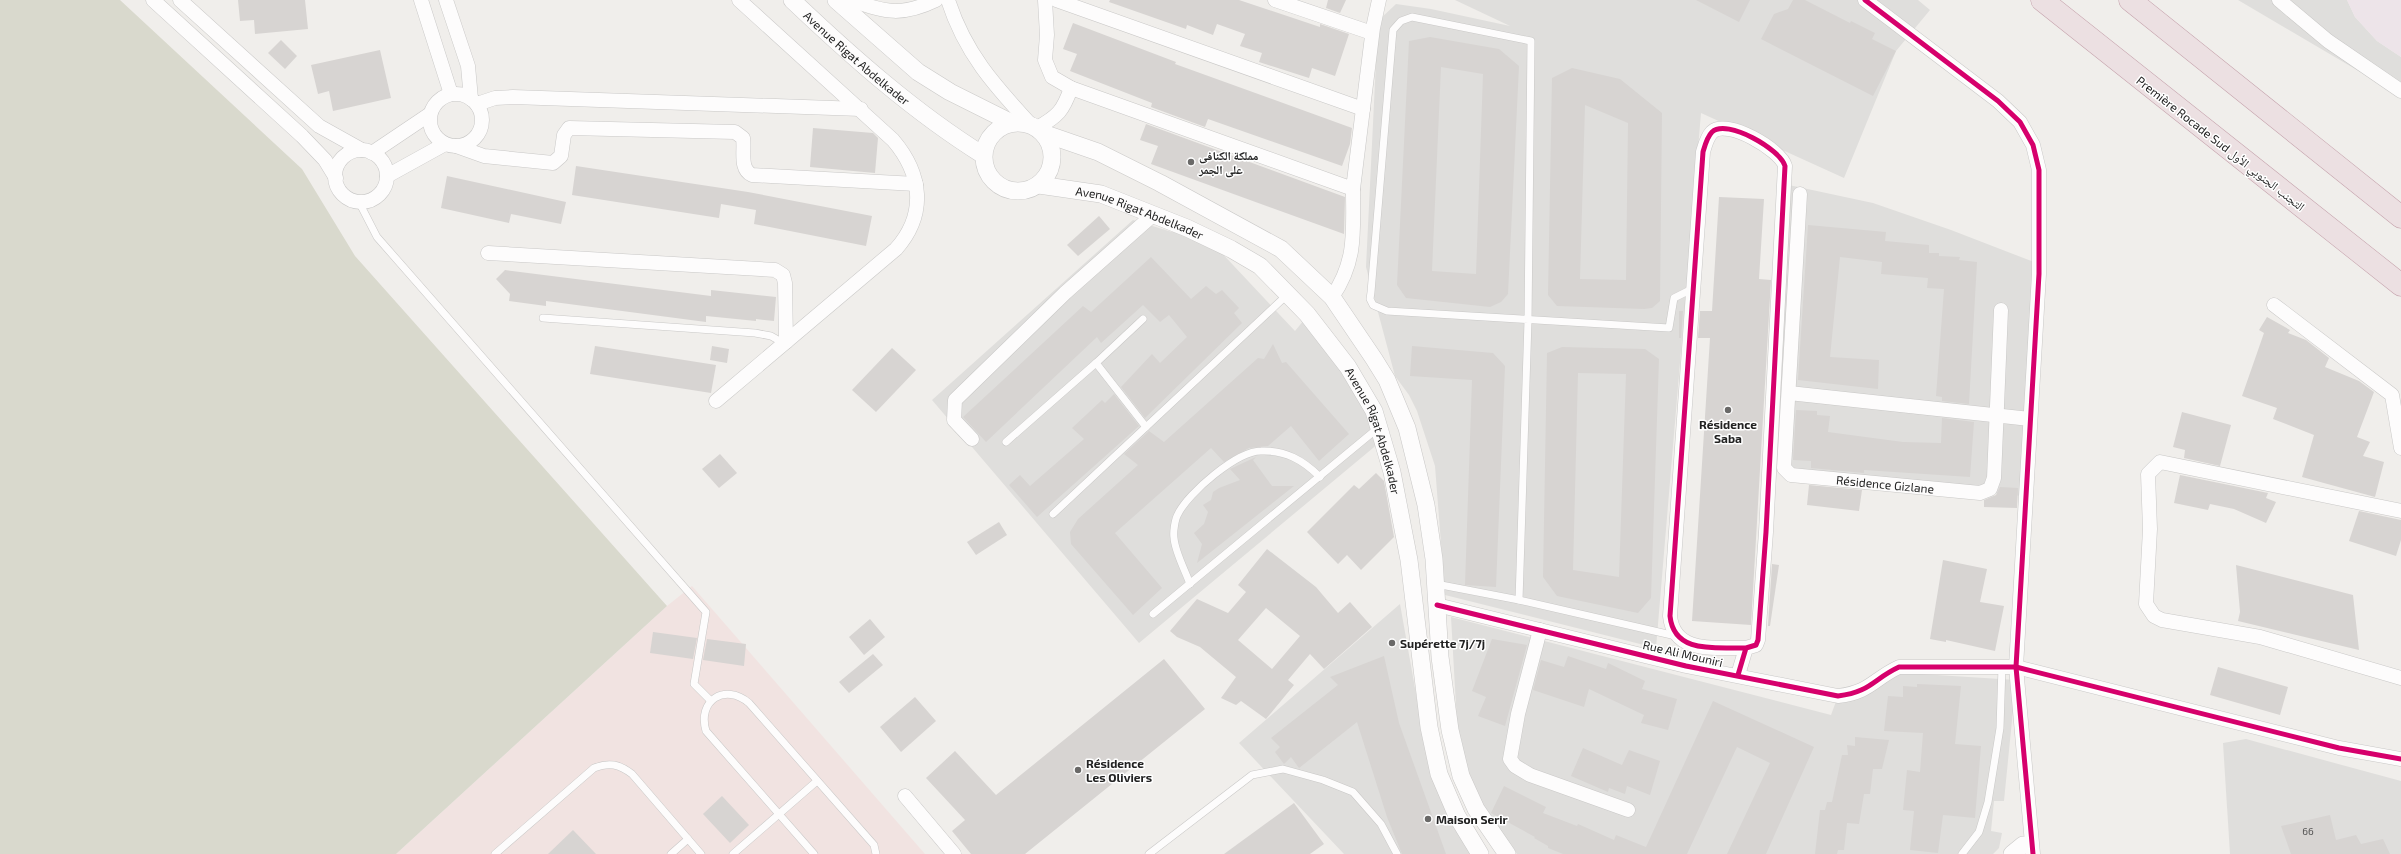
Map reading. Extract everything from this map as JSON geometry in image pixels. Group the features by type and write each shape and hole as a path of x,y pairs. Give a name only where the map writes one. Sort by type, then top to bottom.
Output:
{"highway":[{"name":"Première Rocade Sud التجنب الجنوبي الأول","path":"2042,0 2401,285"},
{"path":"2130,0 2401,217"}],"street":[{"path":"153,0 302,136 325,160 336,178 340,190 344,196 359,202 376,198 382,192 387,176 383,162 367,151 318,126 180,0"},
{"path":"421,0 451,94"},
{"path":"387,176 451,145 472,141 481,128 482,120 474,101 468,66 446,0"},
{"path":"716,401 887,257 903,240 915,213 916,184 912,167 904,152 861,109 739,0"},
{"name":"Avenue Rigat Abdelkader","path":"792,0 848,51 942,128 983,155"},
{"path":"836,0 918,72 950,92 1012,123 1037,129 1098,152 1258,235 1281,249 1332,297 1387,380 1407,428 1426,505 1436,584 1440,657 1450,730 1461,776 1476,808 1507,854"},
{"path":"852,0 874,9 898,12 910,10 936,0"},
{"path":"948,0 962,36 979,66 1050,144 1052,156 1049,172 1039,185 1021,191 1002,187 988,174 983,155 985,146 996,131 1012,123"},
{"path":"1045,0 1047,35 1045,60 1052,78 1071,88 1353,189"},
{"path":"1056,0 1363,109"},
{"path":"1275,0 1372,33"},
{"path":"1332,297 1340,286 1350,265 1353,247 1353,189 1372,33 1379,0"},
{"path":"1865,0 1998,101 2020,122 2033,145 2039,170 2039,274 2030,419 2009,666 2029,827 2022,852"},
{"path":"2279,0 2328,41 2401,91"},
{"path":"1037,129 1054,118 1064,108 1071,88"},
{"path":"336,178 338,164 342,158 348,154 367,151 430,114 438,101 451,94 465,95 474,101 513,97 861,109"},
{"path":"430,114 431,128 434,135 451,145 484,156 553,163 561,156 564,135 569,128 734,132 743,138 744,166 752,175 916,184"},
{"path":"1724,128 1737,129 1780,156 1785,166 1766,532 1758,640 1756,645 1746,648 1694,646 1676,636 1671,628 1670,616 1694,288 1703,152 1707,139 1713,131 1724,128"},
{"name":"Avenue Rigat Abdelkader","path":"1039,185 1101,194 1154,214 1231,249 1254,263 1288,294 1307,314 1348,367 1374,411 1392,472 1409,560 1429,727 1439,774 1457,816 1480,854"},
{"name":"Résidence Gizlane","path":"1800,194 1784,468 1796,477 1980,493 1990,489 1994,478 1995,416 2001,310"},
{"path":"972,440 954,420 955,400 1060,298 1154,214"},
{"path":"488,253 775,270 783,275 785,284 786,343"},
{"path":"2274,305 2392,395 2401,448"},
{"path":"1789,393 2030,419"},
{"path":"2401,511 2160,462 2148,474 2150,529 2146,604 2154,616 2162,620 2260,636 2401,678"},
{"name":"Rue Ali Mouniri","path":"1437,605 1686,666 1738,675 1838,696 1855,694 1870,687 1889,672 1899,668 2009,666 2339,748 2401,759"},
{"path":"1540,630 1516,722 1510,759 1515,766 1530,775 1628,810"},
{"path":"1738,675 1746,648"},
{"path":"905,796 954,854"}],"lane":[{"path":"1520,600 1528,321 1531,41 1412,17 1401,21 1393,30 1370,299 1373,305 1387,311 1528,321 1669,328 1674,298 1694,288"},
{"path":"359,202 377,237 706,612 694,684 711,701"},
{"path":"1052,514 1288,294"},
{"path":"543,318 756,333 771,336 786,343"},
{"path":"1006,442 1096,363 1143,319"},
{"path":"1096,363 1146,427"},
{"path":"1153,614 1379,428"},
{"path":"1190,584 1174,538 1177,514 1196,489 1230,463 1259,450 1284,452 1307,464 1320,477"},
{"path":"1436,584 1520,600 1676,636"},
{"path":"1962,854 1979,832 1988,802 2009,666"},
{"path":"814,854 706,731 704,715 711,701 720,695 730,693 741,696 874,845 876,854"},
{"path":"495,854 594,768 604,764 619,766 632,774 701,854"},
{"path":"1149,854 1252,775 1283,768 1323,780 1353,792 1381,824 1396,854"},
{"path":"733,854 818,781"},
{"path":"671,854 688,839"}],"shaded area":[{"path":"0,0 120,0 302,169 355,256 667,606 396,854 0,854"},
{"path":"1455,0 1918,0 1930,10 1896,51 1844,178 1701,113 1656,648 1445,595 1435,466 1417,411 1409,395 1395,376 1366,267 1378,21 1396,4 1431,9 1510,26"},
{"path":"2238,0 2347,0 2355,17 2377,41 2401,57 2401,96"},
{"path":"2347,0 2401,0 2401,57 2377,41 2355,17"},
{"path":"1784,184 1873,203 1951,230 2039,264 2032,497 1769,470"},
{"path":"1133,220 1172,232 1176,227 1218,249 1295,331 1304,320 1330,351 1364,405 1379,443 1139,643 932,400"},
{"path":"692,586 925,854 396,854 667,606"},
{"path":"1400,604 1426,750 1471,854 1344,854 1239,743"},
{"path":"1451,617 1831,715 1838,696 1889,672 2016,680 2004,801 1994,801 1991,831 2002,833 1999,848 1993,854 1517,854 1493,826 1470,780 1458,741"},
{"path":"2246,739 2401,781 2401,854 2230,854 2223,743"}],"building":[{"path":"238,0 305,0 308,29 255,34 254,20 240,21"},
{"path":"1110,0 1239,0 1320,27 1320,24 1349,34 1335,76 1312,68 1309,78 1259,62 1262,53 1240,46 1245,34 1217,24 1213,35 1187,25 1186,29 1109,2"},
{"path":"1328,0 1346,0 1340,13 1326,8"},
{"path":"1696,0 1750,0 1739,22"},
{"path":"1793,0 1805,0 1850,23 1851,21 1875,33 1872,39 1896,51 1873,96 1761,39 1774,14 1788,9"},
{"path":"1073,23 1176,62 1175,64 1352,128 1350,144 1342,166 1208,119 1205,127 1151,107 1152,103 1070,71 1077,54 1063,49"},
{"path":"1430,37 1499,49 1519,66 1508,294 1501,302 1490,307 1406,298 1397,285 1409,41","holes":["1441,67 1483,74 1476,274 1432,271"]},
{"path":"281,40 297,56 285,69 268,53"},
{"path":"380,50 391,98 333,111 329,91 318,94 311,65"},
{"path":"1572,68 1620,79 1662,113 1660,301 1652,308 1557,306 1548,295 1552,78","holes":["1585,105 1628,123 1626,280 1580,279"]},
{"path":"1146,124 1345,197 1344,234 1151,164 1158,146 1140,140"},
{"path":"813,128 873,133 878,138 875,173 810,167"},
{"path":"576,166 748,192 872,216 866,246 754,224 756,210 721,204 719,218 572,195"},
{"path":"447,176 566,202 561,224 511,214 509,223 441,208"},
{"name":"Résidence Saba","path":"1719,197 1764,199 1759,279 1771,280 1751,625 1692,621 1710,338 1698,338 1700,311 1712,311"},
{"path":"1099,216 1110,229 1078,256 1067,245"},
{"path":"1808,225 1886,232 1885,241 1929,245 1929,253 1939,253 1939,256 1960,257 1959,260 1977,262 1969,404 1942,401 1942,397 1936,396 1944,289 1927,288 1928,278 1881,274 1882,262 1840,257 1830,357 1879,360 1878,389 1798,380"},
{"path":"1151,257 1191,299 1206,286 1216,294 1222,290 1239,308 1234,313 1242,323 1145,418 1121,387 1152,354 1160,363 1187,337 1169,315 1160,322 1143,305 1101,343 1097,337 986,442 963,417 1083,306 1091,312"},
{"path":"505,270 711,296 711,290 776,297 774,321 756,319 756,321 706,316 706,322 546,301 546,306 509,301 510,294 496,279"},
{"path":"1679,311 1683,311 1681,338 1679,338"},
{"path":"2267,317 2290,330 2288,333 2306,340 2329,358 2325,367 2359,381 2374,392 2357,437 2370,442 2363,456 2384,462 2375,497 2302,477 2314,435 2273,419 2277,408 2242,396 2264,333 2259,330"},
{"path":"1273,344 1282,363 1286,362 1349,434 1319,461 1291,426 1268,446 1249,448 1224,462 1211,448 1115,533 1162,588 1133,615 1071,544 1070,532 1078,519 1138,465 1124,454 1149,431 1164,442 1258,358 1264,359"},
{"path":"595,346 716,365 711,393 590,374"},
{"path":"712,346 729,349 727,363 710,360"},
{"path":"1412,346 1493,353 1505,366 1496,587 1465,585 1472,380 1410,376"},
{"path":"1562,347 1645,349 1659,359 1651,598 1638,613 1557,596 1543,577 1547,353","holes":["1578,373 1626,374 1619,577 1573,570"]},
{"path":"892,348 916,370 876,412 852,390"},
{"path":"1114,394 1139,426 1037,517 1009,485 1020,475 1030,486 1084,439 1072,428 1102,400 1105,403"},
{"path":"1796,410 1817,411 1817,415 1830,416 1828,432 1903,442 1941,443 1942,418 1974,422 1970,477 1864,470 1864,473 1811,468 1811,461 1793,460"},
{"path":"2182,412 2231,425 2220,466 2184,458 2185,450 2173,447"},
{"path":"720,454 737,473 719,488 702,469"},
{"path":"1256,457 1253,460 1272,486 1294,486 1197,563 1202,544 1194,533 1204,524 1208,512 1203,505 1211,500 1213,492 1219,488 1240,480 1230,469"},
{"path":"1376,473 1384,481 1394,537 1361,570 1347,555 1338,564 1307,532 1354,485 1359,489"},
{"path":"2180,475 2268,493 2266,498 2276,502 2266,523 2234,509 2210,504 2208,510 2174,503"},
{"path":"1809,485 1862,490 1859,511 1807,505"},
{"path":"2000,487 2018,488 2017,508 1984,507 1984,500 1996,495"},
{"path":"2359,511 2401,520 2401,540 2396,556 2349,541"},
{"path":"999,522 1007,535 976,555 967,542"},
{"path":"1267,549 1316,587 1338,613 1350,602 1372,627 1324,669 1310,654 1288,680 1294,685 1266,719 1241,701 1236,705 1221,698 1236,677 1200,647 1177,637 1170,631 1197,599 1228,613 1246,592 1238,585","holes":["1266,608 1300,636 1272,669 1238,640"]},
{"path":"1943,560 1987,569 1980,602 2004,606 1995,651 1946,640 1946,642 1930,639"},
{"path":"1772,564 1779,565 1770,626 1768,626"},
{"path":"2236,565 2353,595 2359,650 2238,621 2240,612"},
{"path":"870,619 885,637 864,655 849,637"},
{"path":"653,632 697,638 693,659 650,653"},
{"path":"707,639 746,644 744,666 703,660"},
{"path":"1492,639 1527,645 1505,726 1478,716 1486,697 1472,691"},
{"path":"873,654 883,665 849,693 839,682"},
{"path":"1384,656 1399,723 1446,854 1402,854 1387,817 1357,722 1299,768 1291,757 1284,764 1275,752 1280,747 1271,738 1338,685 1330,677"},
{"path":"1568,656 1606,669 1608,663 1645,681 1642,689 1677,699 1668,730 1641,723 1644,715 1589,689 1584,707 1533,690 1541,660 1564,667"},
{"name":"Résidence Les Oliviers","path":"1164,659 1205,709 1025,854 971,854 952,831 965,820 926,778 955,751 996,795"},
{"path":"2218,667 2288,687 2280,715 2210,695"},
{"path":"1917,684 1961,686 1955,744 1981,746 1975,818 1943,815 1938,853 1910,850 1914,811 1903,810 1907,770 1920,772 1923,733 1884,731 1888,696 1903,697 1903,686 1917,687"},
{"path":"915,697 936,721 901,752 880,727"},
{"path":"1713,701 1814,747 1766,854 1727,854 1770,763 1737,747 1687,854 1563,854 1548,848 1548,846 1534,838 1535,837 1491,813 1504,786 1546,807 1543,813 1577,826 1578,824 1614,840 1616,835 1646,847"},
{"path":"1855,737 1889,740 1882,769 1873,769 1870,794 1864,794 1859,824 1847,823 1844,850 1838,850 1837,854 1815,854 1820,810 1825,810 1827,802 1832,802 1842,755 1848,755 1847,745 1855,746"},
{"path":"1583,748 1622,765 1629,750 1660,761 1650,795 1627,786 1625,794 1609,788 1608,792 1571,776"},
{"path":"722,796 749,825 730,843 703,814"},
{"path":"1294,803 1324,844 1310,854 1224,854"},
{"path":"2330,815 2336,840 2356,835 2361,844 2383,839 2390,854 2291,854 2281,826"},
{"path":"573,830 596,854 548,854"}],"cycle path":[{"path":"1865,0 1998,101 2020,122 2033,145 2039,170 2039,274 2016,667 2033,854"},
{"path":"1738,675 1746,648 1756,645 1758,640 1766,532 1785,166 1774,152 1753,138 1741,132 1729,129 1719,129 1710,134 1703,152 1670,616 1673,629 1679,637 1688,643 1710,648 1746,648"},
{"path":"1437,605 1686,666 1838,696 1849,694 1865,688 1899,667 2016,667 2339,748 2401,759"}],"place":[{"name":"مملكة الكنافى على الجمر","path":"1191,162"},
{"name":"Résidence Saba","path":"1728,410"},
{"name":"Supérette 7j/7j","path":"1392,643"},
{"name":"Résidence Les Oliviers","path":"1078,770"},
{"name":"Maison Serir","path":"1428,819"}]}
